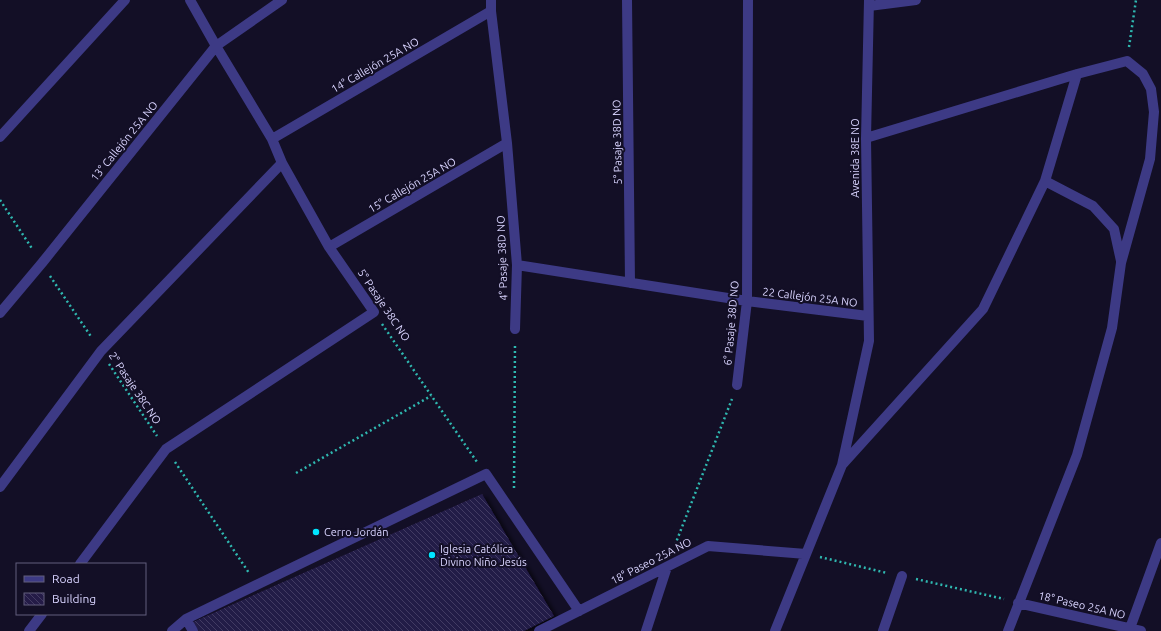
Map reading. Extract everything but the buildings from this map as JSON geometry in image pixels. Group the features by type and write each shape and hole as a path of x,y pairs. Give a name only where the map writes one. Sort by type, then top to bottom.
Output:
{"street":[{"path":"0,137 125,0"},
{"name":"5° Pasaje 38C NO","path":"190,0 272,140 282,163 329,247 374,312"},
{"name":"13° Callejón 25A NO","path":"0,313 42,263 216,46 282,0"},
{"name":"4° Pasaje 38D NO","path":"491,0 491,11 507,143 517,265 515,329"},
{"name":"5° Pasaje 38D NO","path":"627,0 630,283"},
{"name":"6° Pasaje 38D NO","path":"737,385 747,301 748,0"},
{"path":"869,3 916,0"},
{"name":"Avenida 38E NO","path":"868,316 866,138 869,3"},
{"name":"14° Callejón 25A NO","path":"272,140 491,11"},
{"path":"866,138 1077,74 1127,61 1143,74 1151,89 1154,112 1150,159 1121,263 1112,328 1076,455 1008,631"},
{"path":"842,465 983,309 1045,181 1077,74"},
{"name":"15° Callejón 25A NO","path":"329,247 507,143"},
{"path":"0,487 101,351 282,163"},
{"path":"1045,181 1093,206 1114,228 1121,263"},
{"name":"22 Callejón 25A NO","path":"517,265 747,301 868,316 869,341 842,465 774,631"},
{"path":"81,563 166,449 374,312"},
{"path":"172,631 186,618 486,474 579,611"},
{"path":"1129,630 1161,543"},
{"name":"18° Paseo 25A NO","path":"539,631 708,546 806,554"},
{"path":"646,631 667,567"},
{"path":"883,631 902,576"},
{"name":"18° Paseo 25A NO","path":"1018,603 1129,630 1141,631"},
{"path":"29,631 41,615"},
{"path":"186,618 193,631"}],"path":[{"path":"1127,61 1136,0"},
{"name":"2° Pasaje 38C NO","path":"0,200 257,585"},
{"name":"5° Pasaje 38C NO","path":"374,312 486,474"},
{"path":"514,516 515,329"},
{"path":"667,567 737,385"},
{"path":"296,473 431,396"}],"place":[{"name":"Cerro Jordán","path":"316,532"},
{"name":"Iglesia Católica Divino Niño Jesús","path":"432,555"}]}
